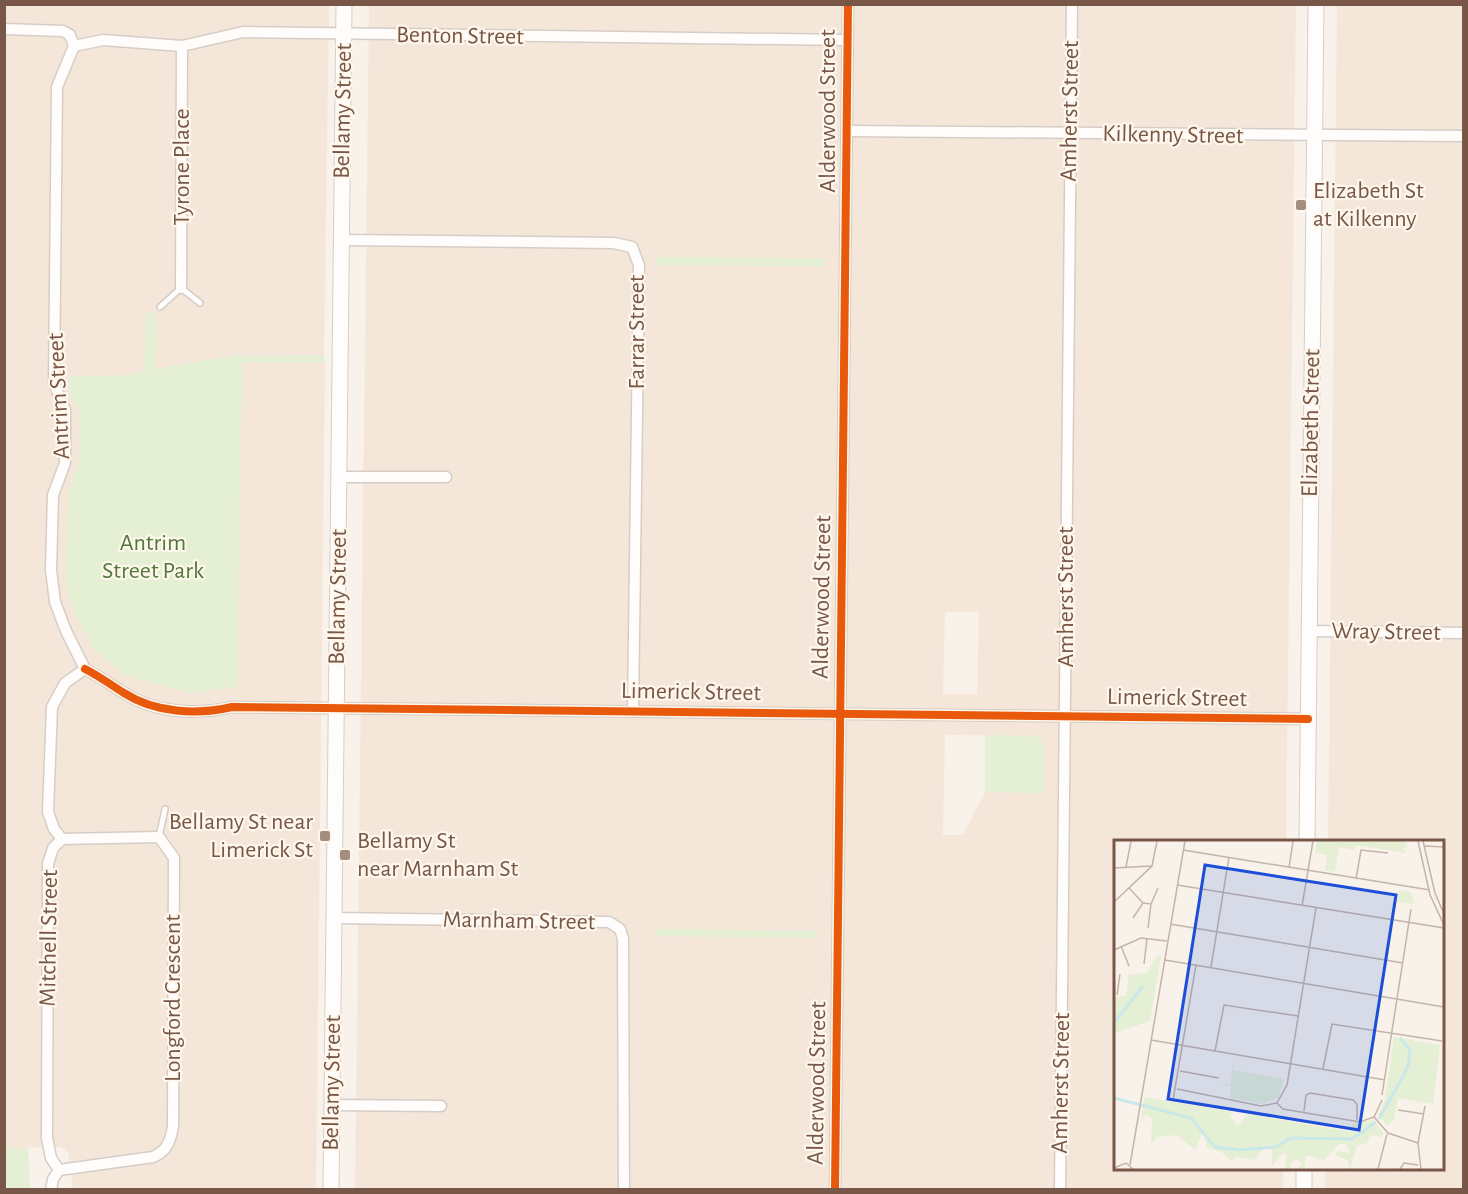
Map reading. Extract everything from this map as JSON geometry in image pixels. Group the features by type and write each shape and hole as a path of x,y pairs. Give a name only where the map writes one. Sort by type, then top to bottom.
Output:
{"street":[{"name":"Bellamy Street","path":"331,1190 344,4"},
{"name":"Alderwood Street","path":"835,1190 848,4"},
{"name":"Amherst Street","path":"1060,1190 1072,4"},
{"name":"Elizabeth Street","path":"1307,840 1316,4"},
{"path":"4,29 63,31 70,35 74,46"},
{"name":"Benton Street","path":"74,46 103,40 183,46 243,32 848,40"},
{"name":"Antrim Street","path":"74,46 57,87 54,383 65,410 65,463 53,495 51,570 56,602 66,631 85,669"},
{"name":"Tyrone Place","path":"181,288 183,46"},
{"name":"Kilkenny Street","path":"847,131 1464,136"},
{"name":"Farrar Street","path":"342,240 614,243 632,247 639,265 633,710"},
{"path":"339,477 446,477"},
{"name":"Wray Street","path":"1309,631 1464,633"},
{"name":"Limerick Street","path":"85,669 102,677 126,694 150,704 205,713 232,707 1308,719"},
{"name":"Mitchell Street","path":"58,1170 51,1158 47,1138 48,864 53,848 62,839 54,830 48,812 52,707 65,683 85,669"},
{"path":"62,839 159,837"},
{"name":"Longford Crescent","path":"58,1170 153,1157 163,1153 170,1142 173,1116 174,858 159,837"},
{"name":"Marnham Street","path":"334,918 609,922 620,929 623,939 624,1190"},
{"path":"332,1104 441,1106"},
{"path":"51,1190 58,1170"},
{"path":"1304,1170 1304,1190"}],"lane":[{"path":"160,307 181,288 200,303"},
{"path":"159,837 165,808"}],"shaded area":[{"path":"4,5 329,5 324,355 242,356 242,354 155,370 156,313 146,313 144,371 118,376 69,376 70,396 79,409 80,459 68,490 237,686 242,363 325,362 316,1189 73,1189 68,1153 62,1147 5,1148"},
{"path":"369,5 1296,5 1286,840 1114,840 1114,1170 1283,1170 1283,1189 355,1190","holes":["657,258 824,258 825,266 657,265","945,612 979,612 977,694 943,694","945,735 1036,736 1044,793 985,792 963,835 943,835","657,929 818,931 818,938 657,936"]},
{"path":"1337,5 1463,5 1463,1189 1325,1190 1325,1170 1444,1170 1444,840 1328,840"}],"green space":[{"path":"657,257 825,258 825,266 657,265"},
{"name":"Antrim Street Park","path":"156,312 156,369 242,354 243,356 324,355 325,362 242,363 237,687 190,693 125,675 93,648 72,608 66,581 68,490 80,459 79,409 70,397 69,376 118,376 144,371 146,313"},
{"path":"985,735 1037,736 1044,744 1044,793 985,792"},
{"path":"657,929 818,931 818,938 657,936"},
{"path":"5,1148 28,1148 30,1189 5,1189"}],"cycle path":[{"path":"835,1190 848,4"},
{"path":"85,669 136,700 163,708 191,711 232,707 1308,719"}],"place":[{"name":"Elizabeth St at Kilkenny","path":"1301,205"},
{"name":"Bellamy St near Limerick St","path":"325,836"},
{"name":"Bellamy St near Marnham St","path":"345,855"}]}
